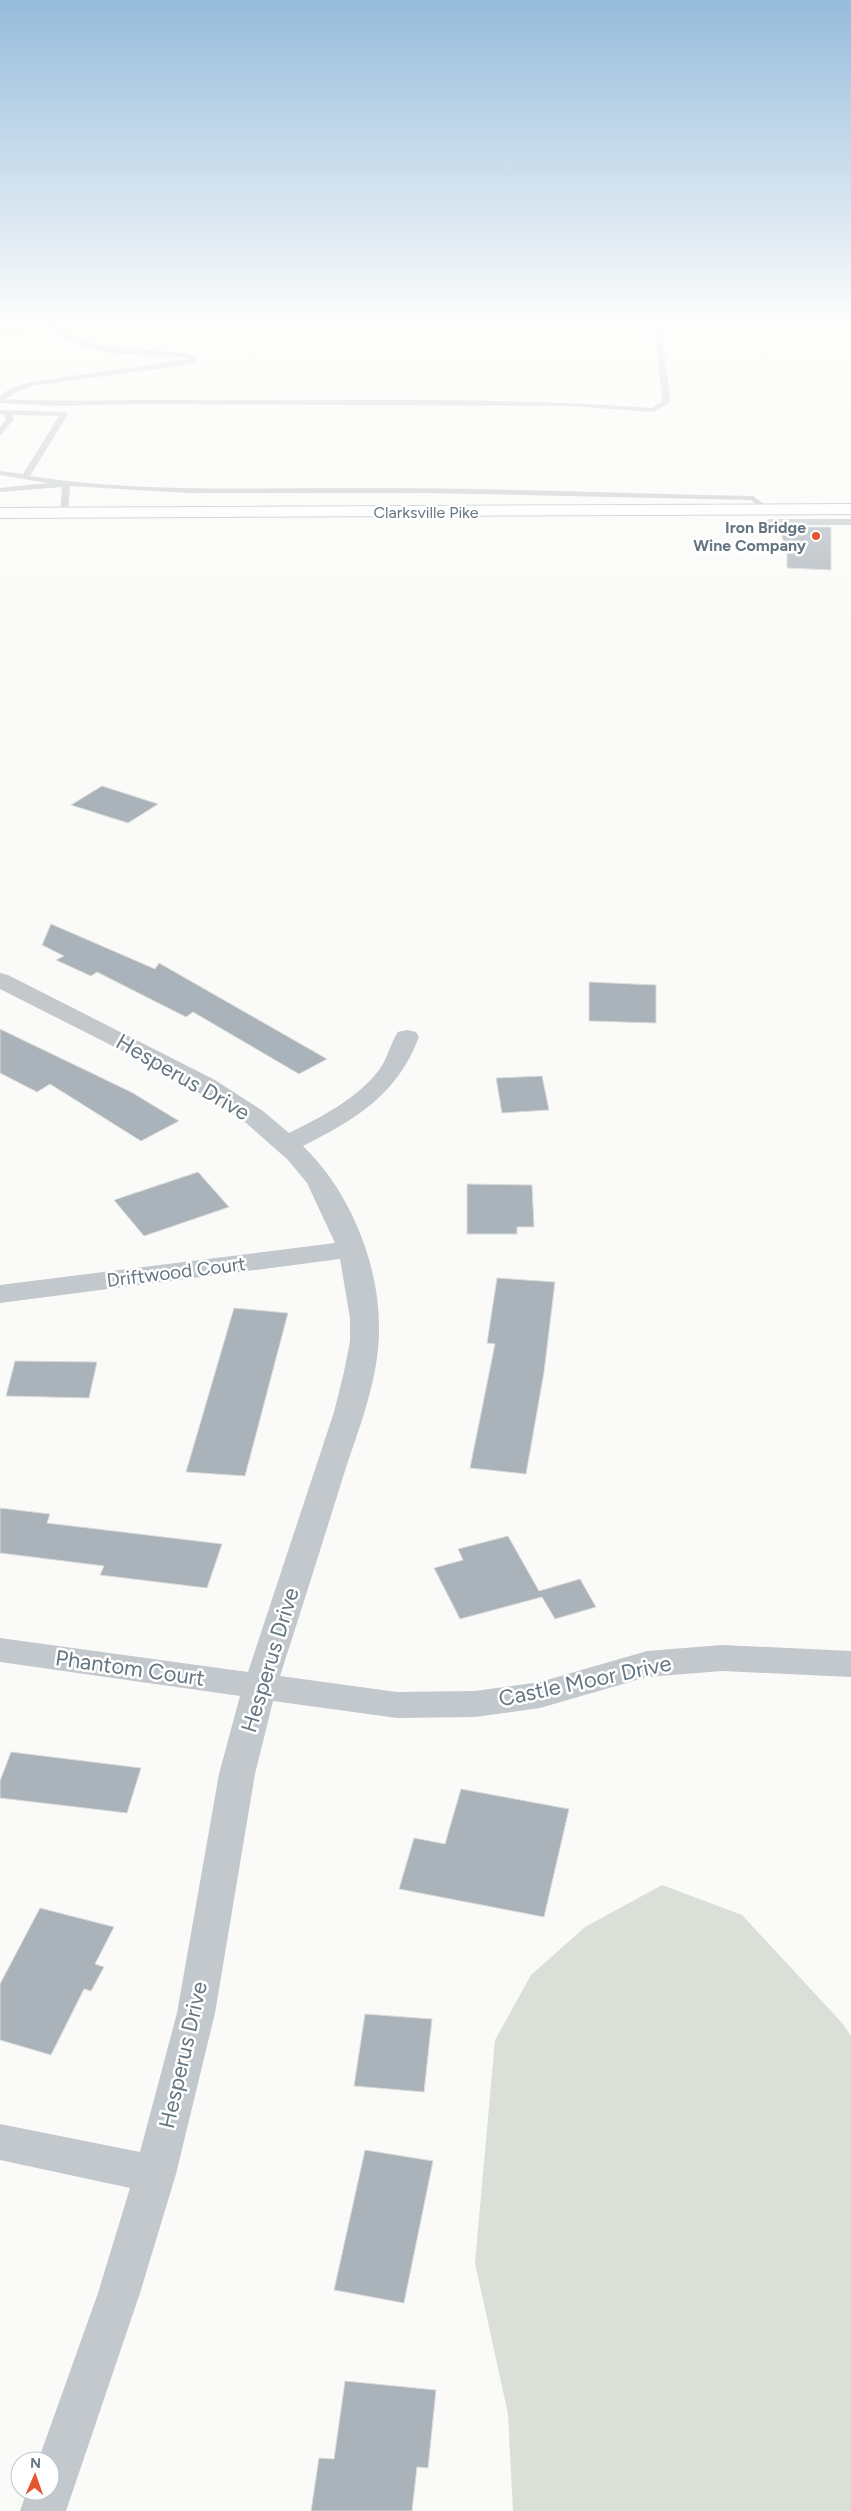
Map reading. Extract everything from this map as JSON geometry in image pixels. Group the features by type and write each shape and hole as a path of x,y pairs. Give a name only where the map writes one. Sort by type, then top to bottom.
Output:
{"main road":[{"name":"Clarksville Pike","path":"0,513 768,516 851,509"}],"street":[{"name":"Hesperus Drive","path":"4,987 187,1073 249,1111 287,1144 317,1178 335,1211 352,1249 361,1287 365,1331 359,1370 349,1412 260,1686 237,1774 196,2013 155,2174 119,2293 43,2511"},
{"path":"287,1144 332,1122 371,1094 395,1065 402,1053 407,1037"},
{"name":"Driftwood Court","path":"0,1294 352,1249"},
{"name":"Phantom Court","path":"0,1650 260,1686"},
{"name":"Castle Moor Drive","path":"260,1686 397,1705 475,1704 540,1695 647,1664 722,1658 851,1664"},
{"path":"0,2142 155,2174"}],"lane":[{"path":"25,478 49,438"},
{"path":"0,473 66,484 174,490 521,491 753,498 768,516 851,522"},
{"path":"0,490 66,484"},
{"path":"64,513 66,484"}],"shaded area":[{"path":"662,1885 742,1915 843,2024 851,2036 851,2511 513,2511 508,2414 475,2263 495,2040 531,1975 585,1927"}],"building":[{"path":"779,527 831,527 831,570 787,568 787,553"},
{"path":"102,786 158,804 128,823 71,805"},
{"path":"51,924 155,969 159,963 327,1059 299,1074 193,1012 186,1017 97,972 91,976 56,960 64,956 42,945"},
{"path":"589,982 656,985 656,1023 589,1021"},
{"path":"0,1029 131,1092 179,1121 141,1141 50,1084 37,1092 0,1073"},
{"path":"542,1076 549,1110 502,1113 496,1078"},
{"path":"198,1172 229,1207 144,1236 114,1200"},
{"path":"467,1184 532,1185 534,1227 517,1227 517,1234 467,1234"},
{"path":"497,1278 555,1282 544,1372 526,1474 470,1468 495,1344 487,1343"},
{"path":"234,1308 288,1313 245,1476 186,1472"},
{"path":"15,1361 97,1362 89,1398 6,1396"},
{"path":"0,1508 50,1514 47,1523 222,1544 207,1588 100,1575 104,1566 0,1553"},
{"path":"508,1536 539,1591 580,1579 596,1607 555,1619 542,1597 460,1619 434,1568 463,1560 458,1549"},
{"path":"11,1752 141,1768 127,1813 0,1798 0,1781"},
{"path":"461,1789 569,1809 544,1917 399,1889 414,1838 445,1844"},
{"path":"40,1908 114,1927 95,1964 104,1967 91,1991 84,1989 51,2055 0,2040 0,1984"},
{"path":"365,2014 432,2019 424,2092 354,2086"},
{"path":"365,2150 433,2161 404,2303 334,2290"},
{"path":"345,2381 436,2390 428,2468 417,2467 412,2511 311,2511 319,2458 334,2459"}],"place":[{"name":"Iron Bridge Wine Company","path":"816,536"}]}
